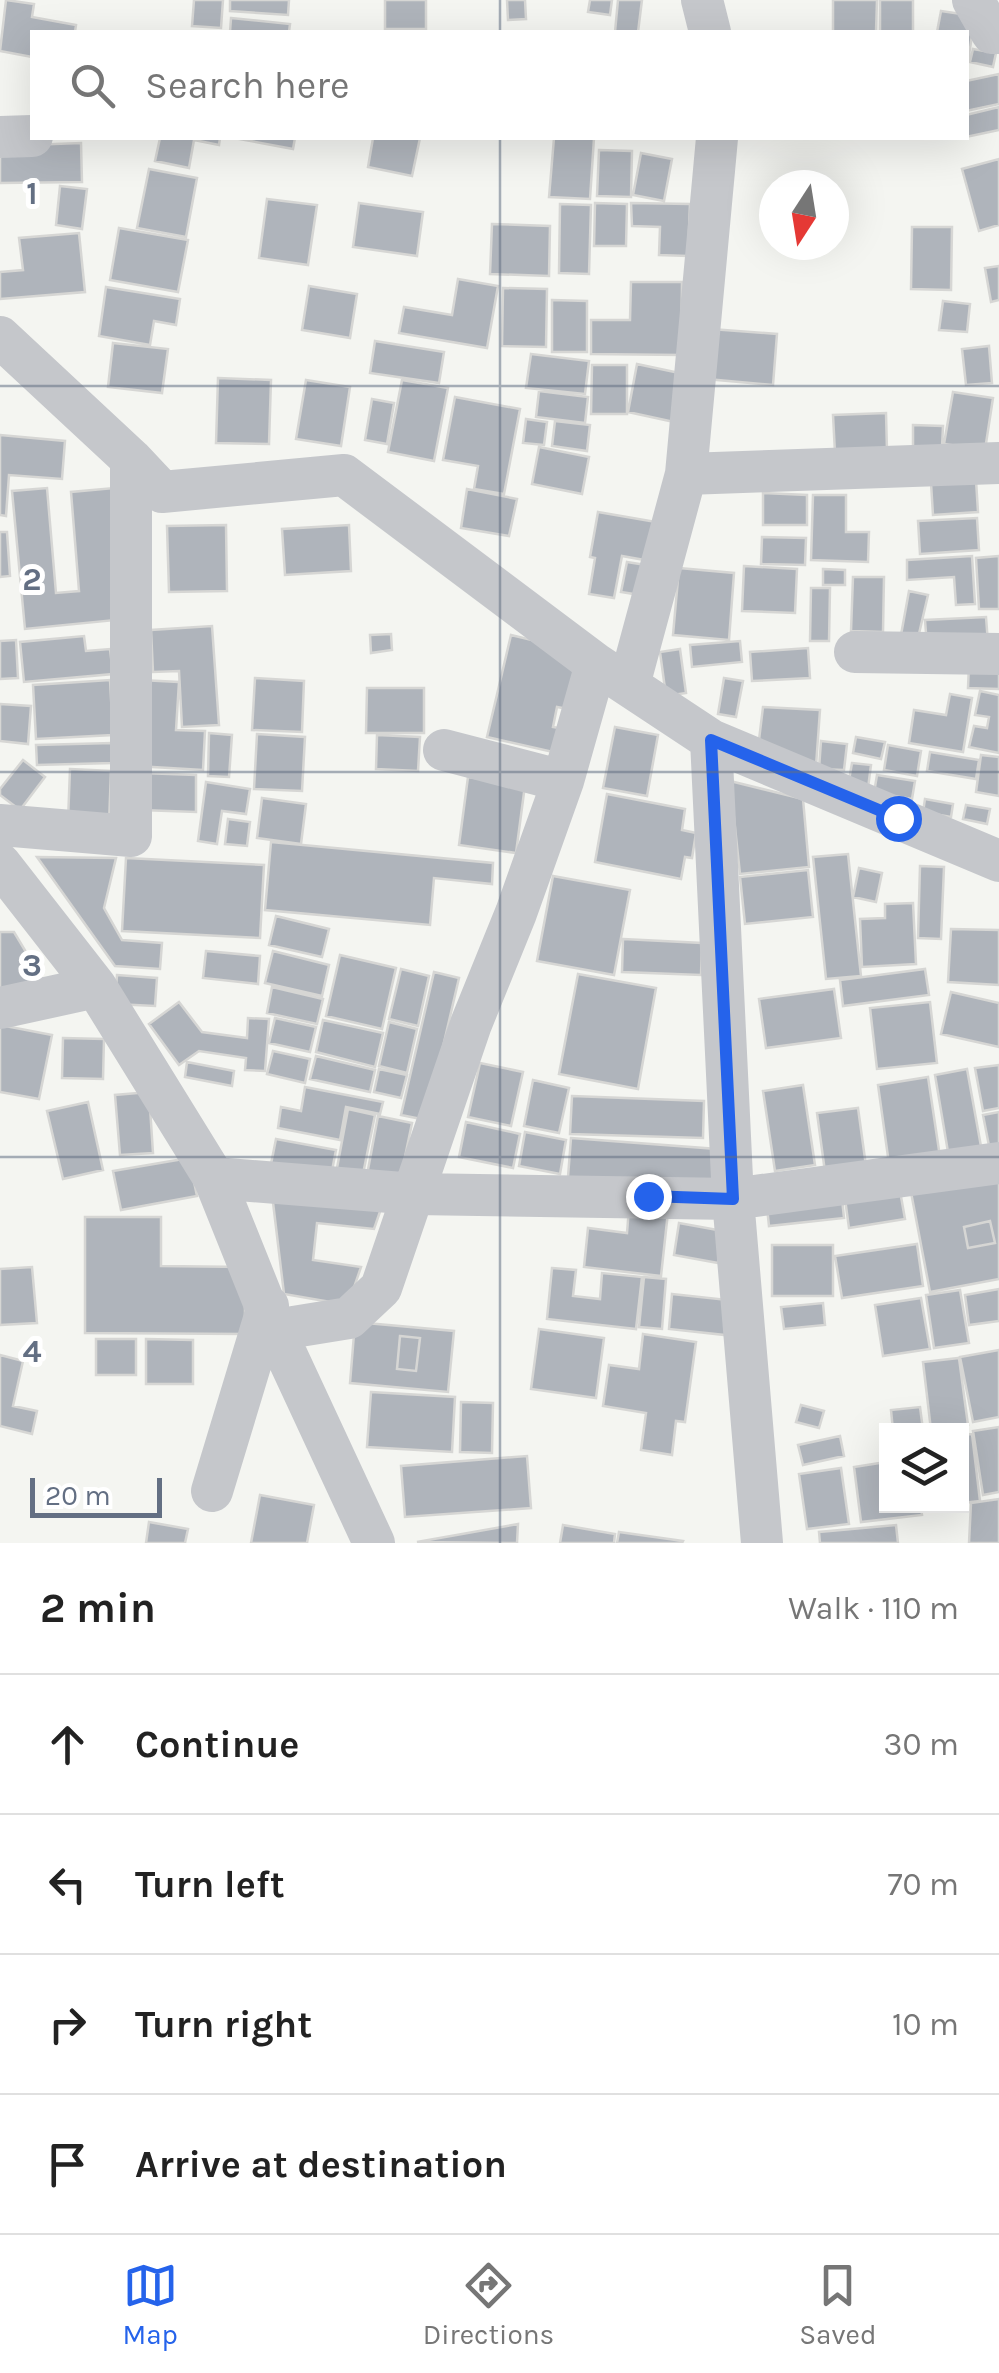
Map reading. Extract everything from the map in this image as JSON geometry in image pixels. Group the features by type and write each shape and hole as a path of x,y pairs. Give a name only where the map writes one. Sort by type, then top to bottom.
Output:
{"street":[{"path":"702,0 710,30"},
{"path":"973,0 992,33 999,33"},
{"path":"0,137 30,136"},
{"path":"271,1318 349,1318 381,1288 471,1024 563,781 612,674 686,474 718,140"},
{"path":"0,337 162,492 344,475 612,674 711,740 999,861"},
{"path":"0,825 131,836 131,459"},
{"path":"686,474 999,463"},
{"path":"855,652 999,654"},
{"path":"711,740 733,1199 762,1543"},
{"path":"444,750 563,781"},
{"path":"0,864 96,987 214,1178 271,1318 374,1543"},
{"path":"0,1008 96,987"},
{"path":"214,1178 415,1194 733,1199 999,1163"},
{"path":"212,1491 271,1318"}],"building":[{"path":"6,0 34,4 32,17 76,25 75,30 30,30 30,57 0,51"},
{"path":"194,0 223,0 221,28 192,26"},
{"path":"230,0 289,0 288,15 230,11"},
{"path":"385,0 426,0 426,29 385,29"},
{"path":"507,0 525,0 526,19 508,20"},
{"path":"590,0 612,0 610,15 588,12"},
{"path":"618,0 642,0 638,30 615,30"},
{"path":"833,0 877,0 876,30 833,30"},
{"path":"880,0 913,0 913,30 880,30"},
{"path":"941,11 975,16 969,55 969,30 937,30"},
{"path":"231,18 290,24 289,30 230,30"},
{"path":"973,49 996,53 993,67 970,62"},
{"path":"999,74 999,104 969,110 969,80"},
{"path":"999,107 999,130 969,136 969,114"},
{"path":"160,140 194,140 189,168 155,161"},
{"path":"194,140 220,140 219,145"},
{"path":"245,140 295,140 293,149"},
{"path":"373,140 420,140 412,176 368,167"},
{"path":"554,140 594,140 590,199 549,197"},
{"path":"81,143 82,182 0,183 0,146"},
{"path":"599,150 632,151 631,197 597,196"},
{"path":"641,153 672,159 664,201 633,195"},
{"path":"999,159 999,225 979,231 962,169"},
{"path":"149,169 197,178 186,237 137,228"},
{"path":"60,186 87,189 82,229 56,225"},
{"path":"267,199 317,205 308,265 259,258"},
{"path":"359,203 423,212 417,256 353,247"},
{"path":"595,203 627,204 626,246 594,246"},
{"path":"631,203 690,204 688,256 659,255 660,227 632,226"},
{"path":"560,204 591,205 589,274 559,273"},
{"path":"492,224 550,226 549,276 490,274"},
{"path":"912,227 952,227 951,290 911,289"},
{"path":"119,228 188,240 178,292 110,280"},
{"path":"79,233 85,292 0,299 0,272 23,270 19,238"},
{"path":"999,266 999,300 991,302 985,268"},
{"path":"458,279 498,286 487,348 399,333 404,307 452,315"},
{"path":"631,282 682,282 681,355 591,354 591,320 630,320"},
{"path":"309,286 357,294 350,338 302,330"},
{"path":"106,287 180,299 176,325 154,321 150,345 99,336"},
{"path":"503,288 547,289 546,347 502,346"},
{"path":"552,300 587,301 587,352 552,352"},
{"path":"943,301 970,304 967,332 939,330"},
{"path":"711,329 777,334 773,385 707,379"},
{"path":"375,341 444,352 439,383 370,373"},
{"path":"113,343 168,349 162,393 108,387"},
{"path":"989,346 992,383 966,385 962,349"},
{"path":"531,354 589,361 585,394 526,388"},
{"path":"637,364 684,374 674,422 628,412"},
{"path":"592,365 627,365 627,414 591,414"},
{"path":"218,378 271,380 269,444 216,443"},
{"path":"306,380 350,387 341,446 296,439"},
{"path":"402,380 448,388 434,461 388,452"},
{"path":"539,391 588,397 585,423 536,417"},
{"path":"953,392 993,398 985,450 944,444"},
{"path":"455,397 520,409 504,494 474,489 478,466 443,460"},
{"path":"372,399 394,403 387,444 365,440"},
{"path":"886,413 887,451 835,453 833,415"},
{"path":"526,419 547,422 544,445 523,443"},
{"path":"555,421 590,425 587,451 552,446"},
{"path":"913,425 943,426 942,447 913,446"},
{"path":"0,435 65,441 62,479 9,475 6,516 0,515"},
{"path":"539,447 589,457 582,494 532,484"},
{"path":"976,480 978,512 933,515 931,483"},
{"path":"47,488 56,593 79,591 71,492 114,488 126,619 25,629 12,491"},
{"path":"467,489 517,499 509,536 461,528"},
{"path":"763,493 807,495 807,525 763,525"},
{"path":"813,495 846,495 846,532 869,532 868,562 811,560"},
{"path":"598,512 656,522 650,561 622,556 614,598 589,594 595,558 590,557"},
{"path":"977,518 979,550 920,554 918,521"},
{"path":"226,525 227,591 169,592 167,526"},
{"path":"349,525 351,571 285,575 282,529"},
{"path":"0,532 7,532 10,576 0,577"},
{"path":"762,537 806,538 805,565 761,564"},
{"path":"972,556 975,604 956,605 954,577 907,580 907,560"},
{"path":"999,556 999,609 979,609 976,558"},
{"path":"627,562 646,565 640,595 621,592"},
{"path":"744,566 797,569 795,613 742,611"},
{"path":"679,568 734,573 729,640 673,635"},
{"path":"823,569 845,570 845,585 823,585"},
{"path":"853,577 884,577 883,632 851,631"},
{"path":"811,588 830,588 829,641 810,641"},
{"path":"909,591 928,595 918,638 901,635"},
{"path":"986,617 988,643 927,646 925,620"},
{"path":"212,626 219,725 182,727 179,671 153,672 151,630"},
{"path":"391,634 392,650 371,653 370,635"},
{"path":"511,635 561,647 578,667 568,709 557,707 553,727 559,728 553,752 487,737"},
{"path":"84,636 86,651 110,649 113,674 24,682 20,642"},
{"path":"16,640 18,678 0,679 0,641"},
{"path":"740,641 742,662 692,667 690,645"},
{"path":"808,648 810,678 752,681 750,652"},
{"path":"680,649 686,693 666,696 660,652"},
{"path":"969,664 999,666 999,689 968,688"},
{"path":"255,678 304,681 302,732 252,730"},
{"path":"724,678 743,681 736,717 718,714"},
{"path":"110,680 113,735 36,739 33,685"},
{"path":"140,680 179,682 176,730 205,731 203,770 136,766"},
{"path":"367,688 424,688 424,733 366,733"},
{"path":"980,691 999,695 999,753 969,747 974,726 987,728 989,717 975,715"},
{"path":"950,694 972,698 963,752 909,743 914,710 946,715"},
{"path":"0,704 31,706 28,744 0,741"},
{"path":"763,707 820,710 816,766 758,748"},
{"path":"615,727 658,735 647,796 603,788"},
{"path":"209,733 232,735 229,777 208,776"},
{"path":"257,734 305,737 302,791 254,789"},
{"path":"377,735 420,737 418,771 376,769"},
{"path":"856,737 885,742 881,759 853,753"},
{"path":"821,741 847,744 844,770 819,769"},
{"path":"112,743 112,763 37,765 36,745"},
{"path":"888,745 921,751 917,776 884,770"},
{"path":"930,752 979,760 976,779 927,771"},
{"path":"981,755 999,757 999,796 976,792"},
{"path":"23,760 45,777 20,810 0,795 0,789"},
{"path":"852,763 871,765 868,788 848,786"},
{"path":"70,769 111,771 109,823 68,821"},
{"path":"142,773 196,775 196,812 141,810"},
{"path":"877,775 915,781 912,799 874,793"},
{"path":"468,777 525,785 516,853 459,845"},
{"path":"730,781 803,799 809,867 740,874"},
{"path":"206,782 250,789 246,814 222,811 217,844 198,841"},
{"path":"607,794 685,809 682,830 696,833 692,858 685,857 681,879 595,862"},
{"path":"262,798 306,804 301,844 257,838"},
{"path":"925,799 953,804 951,817 923,812"},
{"path":"966,805 990,809 987,824 963,819"},
{"path":"228,819 250,822 247,846 225,844"},
{"path":"271,842 493,863 492,884 434,878 430,925 265,910"},
{"path":"848,854 861,976 826,979 813,857"},
{"path":"37,857 116,858 104,908 122,940 162,943 160,969 115,966"},
{"path":"126,858 264,865 260,938 122,931"},
{"path":"920,866 944,867 941,939 918,938"},
{"path":"859,868 882,873 876,902 853,897"},
{"path":"808,870 813,917 745,924 740,877"},
{"path":"553,876 630,890 614,975 537,961"},
{"path":"913,903 916,964 862,967 860,919 885,918 885,904"},
{"path":"276,916 329,929 322,957 269,945"},
{"path":"951,929 999,930 999,985 948,982"},
{"path":"0,932 14,932 50,992 0,991"},
{"path":"623,939 702,943 701,975 622,972"},
{"path":"206,951 260,956 258,984 203,978"},
{"path":"273,951 329,965 322,996 265,983"},
{"path":"340,955 396,968 382,1029 326,1016"},
{"path":"401,969 429,976 418,1026 389,1019"},
{"path":"925,969 929,995 843,1006 840,980"},
{"path":"434,972 459,978 426,1120 401,1115"},
{"path":"578,974 656,988 638,1089 559,1074"},
{"path":"117,975 157,978 155,1006 115,1004"},
{"path":"272,987 323,999 317,1024 267,1013"},
{"path":"834,989 841,1038 766,1048 759,999"},
{"path":"951,992 999,1003 999,1047 941,1034"},
{"path":"179,1002 202,1032 247,1038 248,1018 269,1019 265,1071 245,1070 246,1058 199,1051 179,1065 149,1024"},
{"path":"930,1002 937,1063 877,1069 870,1008"},
{"path":"275,1018 316,1027 310,1052 269,1043"},
{"path":"323,1020 383,1033 375,1067 316,1052"},
{"path":"389,1022 417,1029 407,1073 379,1066"},
{"path":"0,1025 52,1035 39,1099 0,1092"},
{"path":"63,1038 104,1039 103,1079 62,1078"},
{"path":"273,1051 310,1059 305,1083 267,1074"},
{"path":"316,1056 375,1070 370,1092 310,1079"},
{"path":"187,1062 234,1071 232,1086 185,1077"},
{"path":"480,1063 523,1072 511,1126 468,1117"},
{"path":"999,1065 999,1108 983,1111 975,1068"},
{"path":"379,1069 407,1075 401,1098 374,1092"},
{"path":"967,1069 982,1152 949,1158 935,1075"},
{"path":"928,1077 940,1157 889,1164 878,1085"},
{"path":"533,1080 569,1088 559,1133 524,1126"},
{"path":"803,1085 815,1165 775,1171 763,1091"},
{"path":"305,1087 383,1102 380,1114 346,1107 340,1140 278,1128 281,1107 301,1111"},
{"path":"149,1092 153,1153 120,1155 115,1095"},
{"path":"572,1096 704,1101 703,1138 570,1134"},
{"path":"88,1102 103,1170 63,1179 47,1111"},
{"path":"858,1108 866,1166 825,1172 817,1113"},
{"path":"348,1109 375,1115 363,1174 337,1168"},
{"path":"999,1112 999,1149 990,1151 983,1115"},
{"path":"378,1116 412,1123 400,1181 367,1175"},
{"path":"466,1122 520,1134 513,1168 459,1157"},
{"path":"525,1132 566,1140 560,1174 519,1166"},
{"path":"571,1138 717,1149 714,1187 568,1177"},
{"path":"276,1139 336,1150 331,1176 271,1164"},
{"path":"189,1158 197,1196 121,1210 113,1171"},
{"path":"999,1170 999,1279 930,1292 910,1187","holes":["990,1221 995,1243 968,1248 964,1227"]},
{"path":"841,1189 844,1218 769,1226 766,1198"},
{"path":"900,1191 905,1219 849,1228 845,1199"},
{"path":"272,1194 383,1203 374,1229 317,1223 313,1260 361,1267 348,1305 284,1294"},
{"path":"629,1208 668,1212 661,1276 584,1267 588,1228 627,1233"},
{"path":"85,1217 161,1217 161,1266 245,1267 245,1334 85,1333"},
{"path":"990,1221 995,1243 968,1248 964,1227"},
{"path":"679,1223 723,1231 718,1263 674,1255"},
{"path":"917,1244 923,1286 842,1298 835,1256"},
{"path":"772,1245 833,1245 833,1296 772,1296"},
{"path":"32,1267 37,1323 0,1325 0,1269"},
{"path":"552,1268 576,1270 573,1296 600,1299 602,1273 642,1277 636,1329 547,1319"},
{"path":"644,1277 666,1279 662,1329 639,1327"},
{"path":"999,1289 999,1321 969,1325 965,1295"},
{"path":"960,1290 969,1343 934,1348 926,1295"},
{"path":"672,1294 728,1300 725,1335 669,1329"},
{"path":"921,1298 930,1349 883,1356 875,1305"},
{"path":"823,1303 825,1325 784,1329 781,1307"},
{"path":"355,1322 454,1331 448,1392 350,1383","holes":["400,1336 420,1338 416,1371 397,1369"]},
{"path":"539,1329 604,1338 596,1398 531,1389"},
{"path":"643,1334 696,1342 685,1422 676,1421 672,1455 641,1450 646,1413 603,1406 609,1365 639,1369"},
{"path":"400,1336 420,1338 416,1371 397,1369"},
{"path":"96,1339 136,1339 136,1375 96,1375"},
{"path":"146,1339 193,1340 193,1384 146,1384"},
{"path":"999,1350 999,1417 973,1422 960,1357"},
{"path":"0,1355 23,1361 13,1406 37,1411 32,1434 0,1426"},
{"path":"959,1358 968,1423 930,1423 923,1362"},
{"path":"371,1392 455,1397 452,1452 367,1447"},
{"path":"461,1402 493,1403 492,1453 460,1452"},
{"path":"801,1405 824,1411 819,1428 796,1422"},
{"path":"920,1407 922,1423 892,1423 891,1410"},
{"path":"999,1427 999,1492 983,1495 973,1431"},
{"path":"972,1434 980,1501 969,1502"},
{"path":"840,1436 844,1456 803,1465 798,1445"},
{"path":"527,1456 531,1508 405,1517 401,1466"},
{"path":"879,1463 879,1513 922,1515 861,1522 854,1467"},
{"path":"841,1468 849,1524 807,1529 799,1474"},
{"path":"260,1495 314,1505 307,1543 251,1543"},
{"path":"999,1499 999,1543 969,1543 971,1503"},
{"path":"149,1522 188,1529 185,1543 146,1543"},
{"path":"518,1524 517,1543 417,1542"},
{"path":"563,1525 615,1534 614,1543 560,1543"},
{"path":"896,1525 898,1543 820,1543 819,1532"},
{"path":"619,1532 683,1541 617,1543"}],"route":[{"path":"648,1196 733,1199 711,740 898,818"}]}
